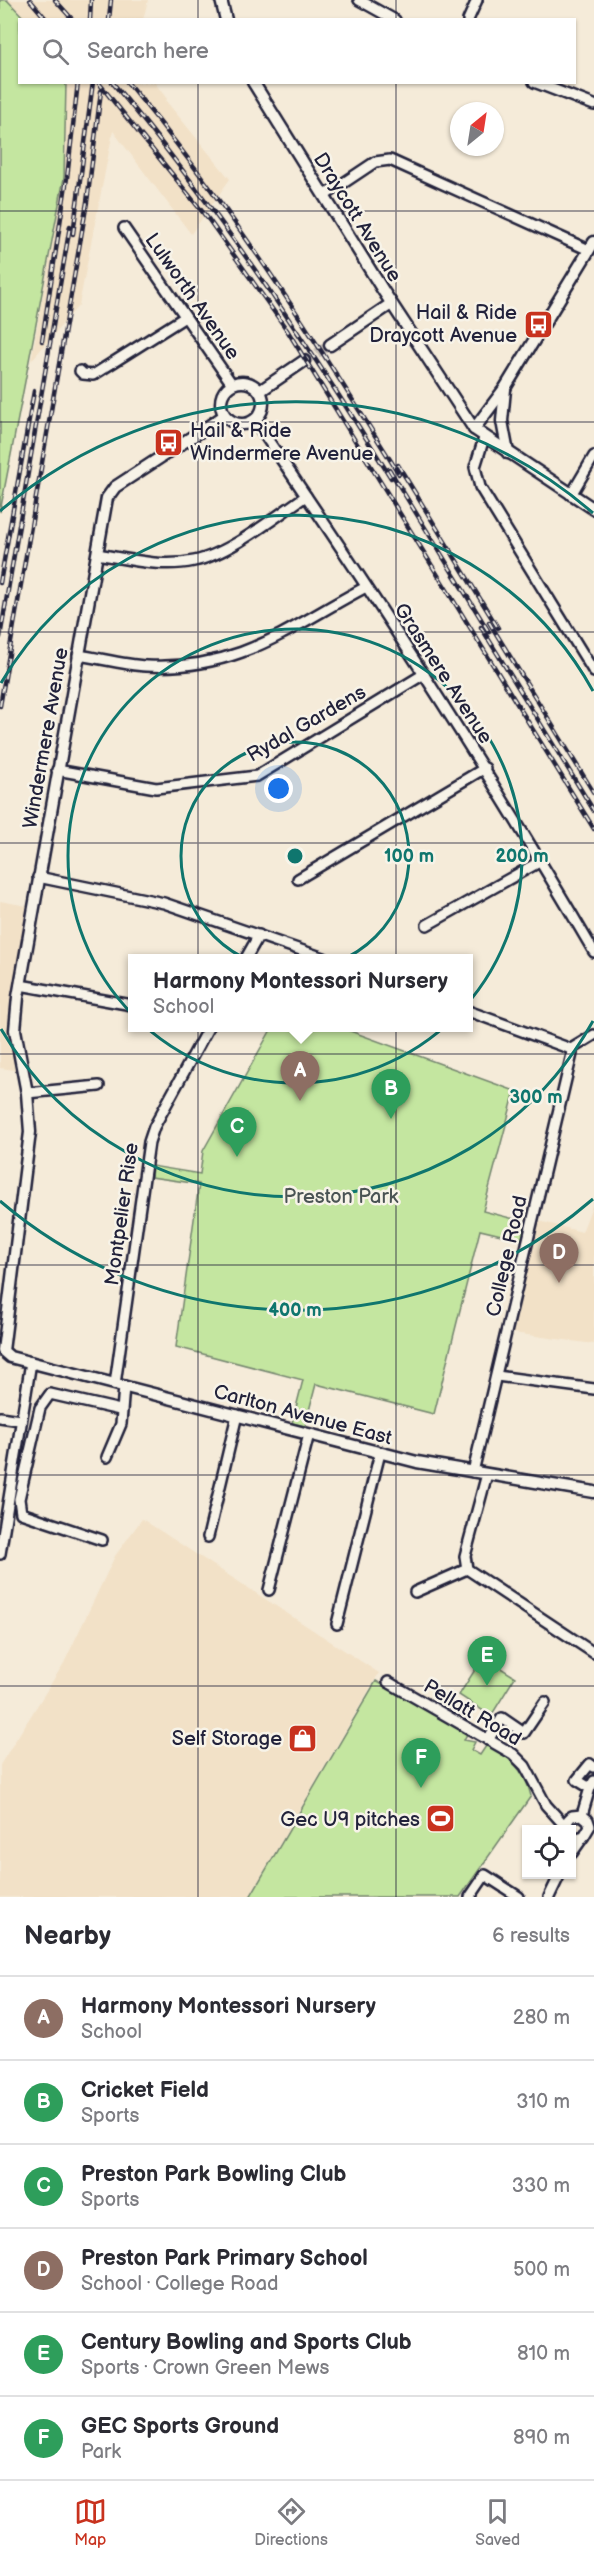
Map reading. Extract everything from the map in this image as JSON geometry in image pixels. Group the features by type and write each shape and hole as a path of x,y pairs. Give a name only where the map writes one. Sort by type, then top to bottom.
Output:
{"street":[{"path":"221,0 226,18"},
{"path":"359,0 391,18"},
{"path":"469,18 477,0"},
{"name":"Draycott Avenue","path":"254,84 392,304 474,429 484,438 594,509"},
{"path":"539,84 594,105"},
{"path":"324,196 375,162 390,160 591,246 505,388 474,429"},
{"name":"Lulworth Avenue","path":"124,228 232,384"},
{"path":"330,345 392,304"},
{"path":"80,371 83,374 93,375 185,317"},
{"path":"260,391 304,361"},
{"path":"245,382 260,391 264,405 262,413 255,421 240,425 224,416 220,401 222,394 232,384 245,382"},
{"path":"505,388 502,421 508,453"},
{"name":"Windermere Avenue","path":"6,1355 3,1347 30,1152 27,1093 15,1030 20,986 106,498 115,487 224,416"},
{"name":"Grasmere Avenue","path":"255,421 485,768 594,951"},
{"path":"484,438 475,467 480,487 594,672"},
{"path":"572,495 594,456"},
{"path":"97,554 167,563 195,561 246,537 306,496"},
{"path":"78,655 144,666 196,665 222,660 255,649 366,587"},
{"name":"Rydal Gardens","path":"57,770 156,788 257,776 423,674"},
{"path":"298,879 485,768"},
{"path":"427,925 541,861"},
{"path":"38,877 164,903 313,954"},
{"path":"248,954 259,935"},
{"path":"20,986 128,1004"},
{"path":"473,1013 571,1049 594,1035"},
{"name":"Montpelier Rise","path":"107,1457 121,1424 119,1385 149,1142 154,1126 206,1032"},
{"name":"College Road","path":"473,1472 571,1049"},
{"path":"27,1093 99,1086"},
{"name":"Carlton Avenue East","path":"6,1355 417,1462 594,1492"},
{"path":"0,1554 31,1362"},
{"path":"496,1376 594,1389"},
{"path":"102,1540 21,1513 19,1499 40,1408 50,1394 120,1410"},
{"path":"208,1537 237,1415"},
{"path":"0,1417 20,1420"},
{"path":"269,1590 309,1434"},
{"path":"337,1623 380,1453"},
{"path":"487,1474 465,1556 467,1569 594,1653"},
{"path":"415,1592 467,1569"},
{"name":"Pellatt Road","path":"388,1682 513,1754 525,1766 550,1810 563,1825"},
{"path":"488,1740 502,1718 524,1733 545,1701"},
{"path":"584,1818 592,1789 577,1780 590,1764 594,1767"},
{"path":"550,1810 584,1818 590,1826 589,1833 576,1848"},
{"path":"568,1825 568,1820 584,1818"},
{"path":"470,1897 485,1875 519,1897"},
{"path":"549,1897 558,1879"}],"shaded area":[{"path":"7,0 148,0 144,18 24,18"},
{"path":"66,84 156,84 167,99 166,101 230,179 191,234 113,131 79,305 31,361 64,178"},
{"path":"0,901 27,906 9,1016 15,1070 0,1068"},
{"path":"594,1201 594,1344 513,1333 539,1221 582,1232"},
{"path":"142,1519 379,1673 249,1897 0,1897 0,1765 64,1663 115,1556"}],"green space":[{"path":"0,0 7,0 24,18 18,18 18,84 66,84 64,178 0,512"},
{"name":"Preston Park","path":"270,1032 353,1032 515,1091 483,1211 526,1222 522,1240 480,1230 434,1414 316,1384 305,1426 292,1423 303,1380 176,1347 199,1184 151,1177 152,1166 200,1174 203,1151"},
{"path":"483,1657 515,1677 491,1716 459,1695"},
{"path":"376,1681 467,1734 464,1740 475,1742 471,1750 480,1755 486,1746 490,1745 504,1755 521,1772 531,1796 460,1897 250,1897"}],"tunnel":[{"path":"304,361 330,345"}],"railway":[{"path":"30,0 45,18"},
{"path":"55,0 71,18"},
{"path":"90,18 91,0"},
{"path":"109,18 111,0"},
{"path":"42,341 67,178 78,84"},
{"path":"73,234 93,84"},
{"path":"100,84 209,220 287,330 594,829"},
{"path":"114,84 188,177 259,275 391,478"},
{"path":"129,84 236,224 336,373 399,474"},
{"path":"0,706 87,202 101,91"},
{"path":"0,637 70,226"},
{"path":"0,583 34,391"},
{"path":"398,465 498,628"},
{"path":"389,469 489,632"},
{"path":"489,622 594,793"},
{"path":"481,627 594,811"}],"place":[{"name":"Hail & Ride Draycott Avenue","path":"538,324"},
{"name":"Hail & Ride Windermere Avenue","path":"169,442"},
{"name":"Harmony Montessori Nursery","path":"300,1101"},
{"name":"Cricket Field","path":"391,1119"},
{"name":"Preston Park Bowling Club","path":"237,1157"},
{"name":"Preston Park Primary School","path":"559,1283"},
{"name":"Century Bowling and Sports Club","path":"487,1686"},
{"name":"Self Storage","path":"303,1738"},
{"name":"GEC Sports Ground","path":"421,1788"},
{"name":"Gec U9 pitches","path":"441,1819"}]}
